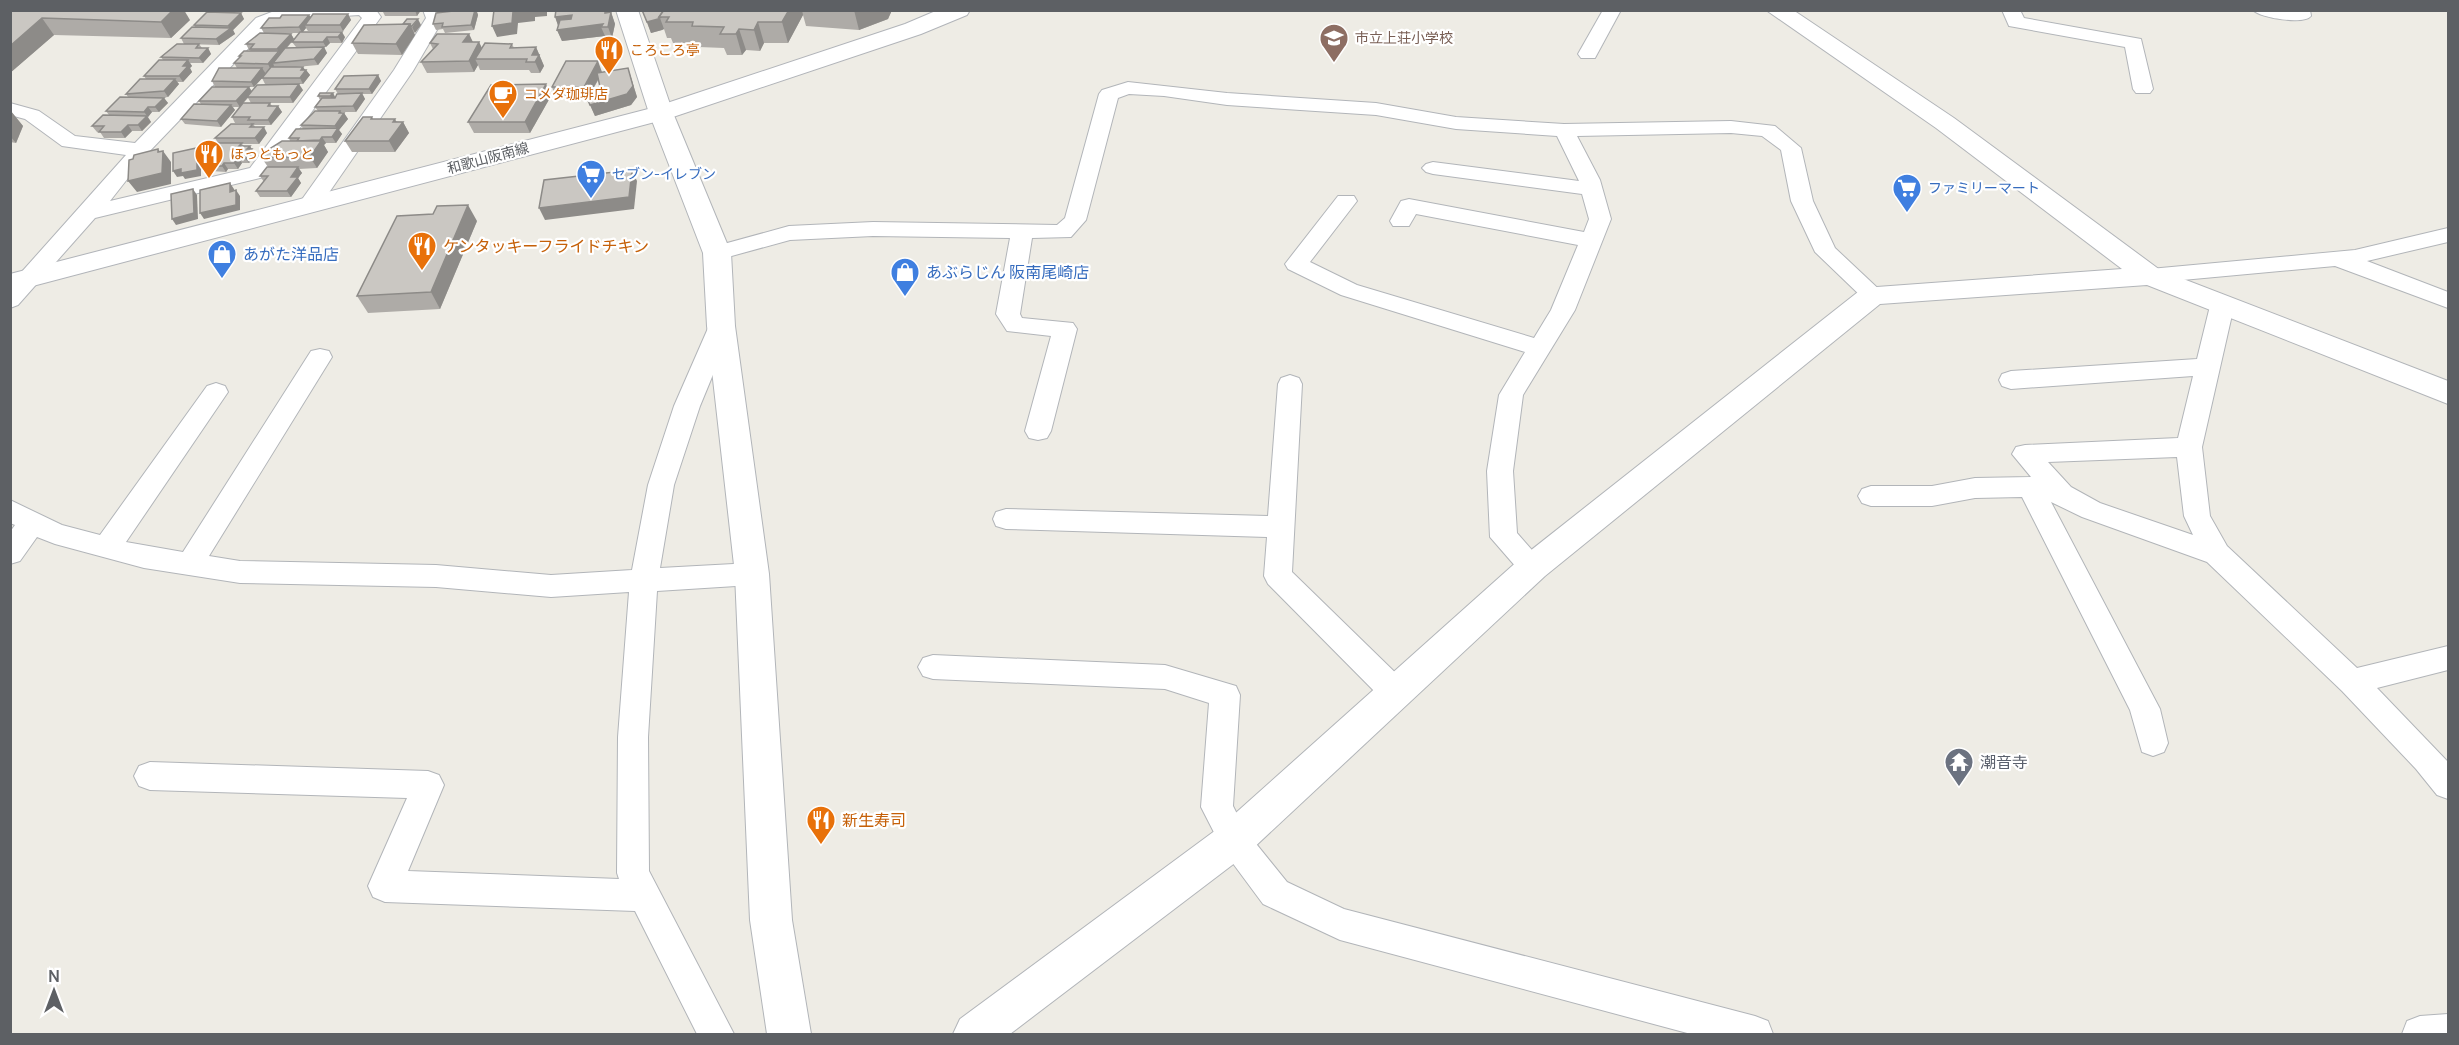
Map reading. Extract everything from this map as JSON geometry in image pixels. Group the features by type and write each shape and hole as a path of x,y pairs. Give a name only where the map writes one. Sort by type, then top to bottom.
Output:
{"street":[{"path":"10,300 19,281 86,213 140,150 263,22 281,15 358,10"},
{"path":"86,213 257,172 372,17 364,10"},
{"path":"309,205 403,71 435,18 432,10"},
{"path":"627,10 661,112 717,253 721,326 752,574 771,920 789,1035"},
{"name":"和歌山阪南線","path":"19,281 661,112 902,32 959,10"},
{"path":"1588,54 1612,10"},
{"path":"1777,10 1945,123 2150,276 2448,393"},
{"path":"2011,10 2016,22 2134,43 2143,89"},
{"path":"2078,10 2080,34"},
{"path":"2262,10 2302,16 2301,10"},
{"path":"717,253 789,233 873,229 1063,231 1075,220 1109,94 1128,88 1227,99 1376,110 1456,123 1564,130 1666,127 1768,130 1791,147 1802,201 1826,252 1873,295"},
{"path":"10,109 32,115 69,142 140,150"},
{"path":"1533,567 1504,537 1500,471 1511,395 1563,310 1599,219 1591,189 1564,130"},
{"path":"1433,168 1591,189"},
{"path":"1346,201 1296,264 1349,290 1540,348"},
{"path":"1401,221 1409,206 1591,240"},
{"path":"1022,231 1008,314 1015,325 1065,329 1038,431"},
{"path":"975,1035 1234,840 1533,567 1873,295 2150,276 2337,258 2448,235"},
{"path":"2337,258 2448,300"},
{"path":"2222,306 2189,447 2197,516 2217,554 2352,682 2438,759 2448,785"},
{"path":"716,1035 633,873 633,737 644,578 662,485 687,406 721,326"},
{"path":"190,564 321,357"},
{"path":"2011,380 2209,367"},
{"path":"1290,384 1278,576 1395,693"},
{"path":"107,548 216,392"},
{"path":"2062,494 2025,454 2189,447"},
{"path":"1871,496 1932,496 1975,488 2030,487 2062,494 2091,510 2217,554"},
{"path":"2030,487 2145,710 2153,743"},
{"path":"10,553 21,516 55,534 107,548 144,557 240,572 436,576 551,586 644,578 752,574"},
{"path":"1006,519 1281,527"},
{"path":"2352,682 2448,658"},
{"path":"933,667 1165,677 1225,695 1217,807 1234,840 1275,893 1340,924 1755,1035"},
{"path":"150,776 428,785 385,886 644,896"},
{"path":"2421,1035 2448,1032"}],"building":[{"path":"10,10 173,10 161,22 42,18 10,46"},
{"path":"475,10 471,25 442,27 443,23 433,24 436,13"},
{"path":"494,10 525,10 513,12 512,23 492,26"},
{"path":"556,10 611,12 608,27 601,27 603,24 557,30 560,20 571,19 572,15 555,17"},
{"path":"642,10 664,10 659,17 661,17 647,22"},
{"path":"664,10 789,10 782,22 758,22 754,30 739,29 736,34 720,34 724,27 692,26 693,22 666,22 669,17 659,17"},
{"path":"207,12 241,13 228,26 194,25"},
{"path":"313,14 348,14 340,25 305,25"},
{"path":"282,15 309,15 299,27 261,28 269,18 280,18"},
{"path":"407,19 418,19 411,27 410,24 403,24"},
{"path":"410,24 396,44 352,43 364,25"},
{"path":"192,27 231,28 216,39 181,38"},
{"path":"300,32 342,32 338,37 327,37 323,42 292,42"},
{"path":"260,33 291,34 277,49 250,49 254,44 246,44"},
{"path":"437,34 469,34 463,42 479,42 469,61 421,62 438,44 430,43"},
{"path":"485,43 512,44 510,48 536,47 532,55 539,55 535,62 526,62 527,59 475,59"},
{"path":"177,44 199,44 196,48 208,48 199,58 161,57"},
{"path":"324,47 314,59 273,63 285,48"},
{"path":"244,51 279,51 268,64 234,63"},
{"path":"159,60 188,60 183,66 188,66 179,76 144,76"},
{"path":"566,61 598,61 584,87 552,87"},
{"path":"271,67 303,67 301,70 306,70 300,78 262,78"},
{"path":"219,68 262,68 251,82 212,81"},
{"path":"628,68 633,86 627,94 590,105 588,100 592,98 588,91 600,87 597,73"},
{"path":"378,75 369,89 335,89 344,76"},
{"path":"140,79 175,79 164,91 126,94"},
{"path":"299,84 290,97 247,97 257,85"},
{"path":"546,84 525,122 468,122 491,85"},
{"path":"212,87 249,87 236,101 199,101"},
{"path":"320,93 333,93 330,96 318,96"},
{"path":"362,93 353,106 315,107 322,98 335,98 337,94"},
{"path":"120,97 164,98 155,107 148,107 144,112 106,111"},
{"path":"243,103 270,103 268,106 278,106 268,120 232,117"},
{"path":"194,104 231,105 217,121 181,119"},
{"path":"315,111 344,113 335,126 301,125"},
{"path":"103,115 147,116 138,125 128,125 121,132 99,132 104,126 92,126"},
{"path":"363,117 395,119 393,122 403,122 389,141 345,141"},
{"path":"231,124 253,124 250,127 264,127 255,138 215,138"},
{"path":"338,128 332,137 322,137 320,140 297,141 299,138 289,138 296,129"},
{"path":"282,141 321,141 310,157 261,157"},
{"path":"216,143 242,143 239,146 250,146 247,149 252,149 245,158 238,158 234,163 207,166 211,161 207,161 213,153 208,153"},
{"path":"201,147 201,162 197,163 197,170 181,173 181,169 173,171 173,153"},
{"path":"158,149 158,152 163,151 162,173 128,181 129,160 133,159 134,155"},
{"path":"267,167 298,167 291,177 298,177 287,191 256,191 268,176 260,176"},
{"path":"632,170 629,197 539,208 544,180"},
{"path":"230,183 230,192 236,190 236,205 200,213 200,190"},
{"path":"193,189 194,213 172,219 171,194"},
{"path":"468,205 431,292 357,296 397,216 433,214 437,206"}],"place":[{"name":"市立上荘小学校","path":"1334,64"},
{"name":"ころころ亭","path":"609,76"},
{"name":"コメダ珈琲店","path":"503,120"},
{"name":"ほっともっと","path":"209,180"},
{"name":"セブン-イレブン","path":"591,200"},
{"name":"ファミリーマート","path":"1907,214"},
{"name":"ケンタッキーフライドチキン","path":"422,272"},
{"name":"あがた洋品店","path":"222,280"},
{"name":"あぶらじん 阪南尾崎店","path":"905,298"},
{"name":"潮音寺","path":"1959,788"},
{"name":"新生寿司","path":"821,846"}]}
